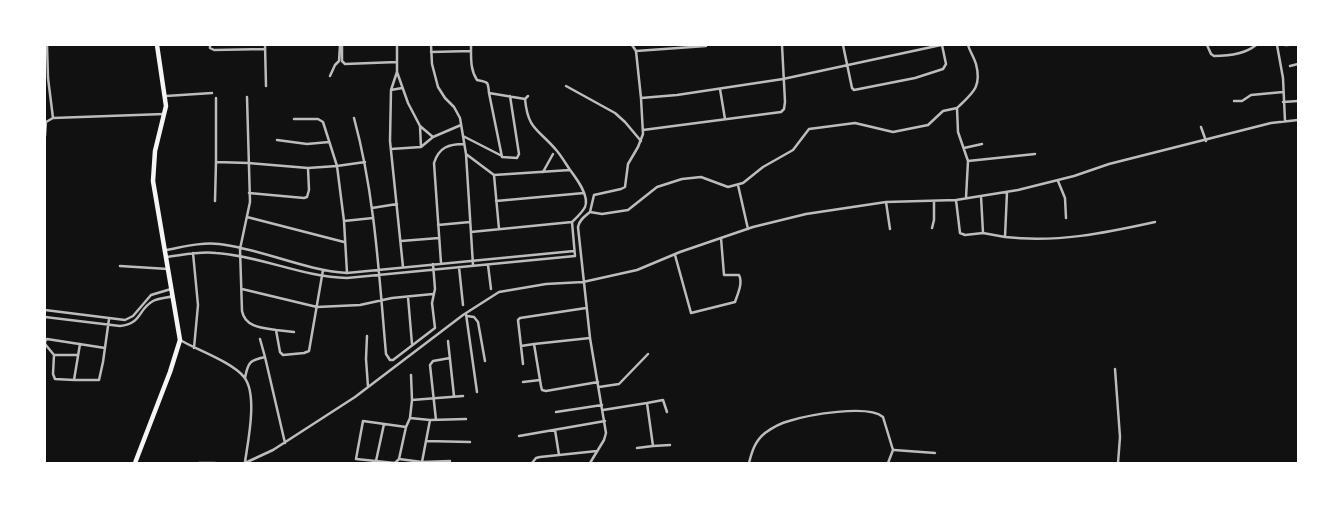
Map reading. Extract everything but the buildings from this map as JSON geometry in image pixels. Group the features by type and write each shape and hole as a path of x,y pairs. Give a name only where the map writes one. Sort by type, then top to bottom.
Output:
{"highway":[{"path":"135,463 170,372 180,340 154,186 153,164 166,96 157,45"}],"street":[{"path":"47,45 47,78 53,118"},
{"path":"210,45 210,48 214,50 265,47 266,86"},
{"path":"237,45 238,49"},
{"path":"341,45 342,61 345,64 397,62"},
{"path":"330,76 339,60 341,45"},
{"path":"397,45 397,72 402,88 420,126 421,147"},
{"path":"431,45 430,52 435,79 445,98 458,112 461,125 466,154 474,265"},
{"path":"471,45 472,70 475,78 488,82 502,156"},
{"path":"590,463 606,436 590,338 578,227 580,220 590,212 594,195 624,187 628,164 641,141 643,130 641,98 636,51 632,45"},
{"path":"643,130 781,112 784,106 782,45"},
{"path":"641,98 783,80 846,66 942,45 946,64 944,69 879,86 853,89 846,66 843,45"},
{"path":"590,212 602,214 628,210 656,187 682,179 701,177 723,186 738,185 763,167 793,150 809,129 855,123 892,132 928,125 943,111 957,108 975,91 978,80 976,65 968,45"},
{"path":"1207,45 1210,54 1214,56 1239,53 1256,45"},
{"path":"1277,45 1283,78 1284,122"},
{"path":"636,51 706,46"},
{"path":"430,52 471,51"},
{"path":"1290,66 1298,64"},
{"path":"397,72 391,90 391,149 403,272"},
{"path":"566,86 615,113 641,141"},
{"path":"391,90 402,88"},
{"path":"720,89 725,119"},
{"path":"1234,101 1242,101 1250,95 1283,92"},
{"path":"166,96 212,93"},
{"path":"471,232 572,222 586,206 584,193 570,170 556,150 533,128 527,112 527,98 490,93"},
{"path":"463,136 503,158 516,158 519,154 510,96"},
{"path":"247,97 250,202 240,249 242,311 245,319 255,327 294,332"},
{"path":"215,201 216,98"},
{"path":"1283,102 1298,101"},
{"path":"957,108 958,132 968,161 966,198"},
{"path":"45,136 45,122 53,118 164,114"},
{"path":"354,118 372,208 387,358 393,360 435,328 432,302 435,289 433,264"},
{"path":"294,119 321,120 323,122 337,166 344,221 347,272"},
{"path":"180,340 224,362 245,378 249,386 251,399 245,462 285,443 368,387 492,296 505,290 546,284 583,282 637,270 748,229 806,214 886,202 956,200 1007,192 1058,181 1109,164 1206,141 1270,123 1298,120"},
{"path":"391,149 421,147 433,137 461,125"},
{"path":"420,126 433,137"},
{"path":"1201,127 1206,141"},
{"path":"277,140 307,144 329,142"},
{"path":"441,263 434,163 438,154 444,148 451,144 464,144"},
{"path":"964,148 982,144"},
{"path":"466,154 494,175 570,170"},
{"path":"543,172 553,154"},
{"path":"968,161 1035,154"},
{"path":"216,162 308,168 364,162"},
{"path":"249,193 304,198 308,195 309,190 308,168"},
{"path":"494,175 498,229"},
{"path":"1058,181 1065,198 1066,218"},
{"path":"738,185 748,229"},
{"path":"1005,236 1007,192"},
{"path":"496,201 584,193"},
{"path":"981,196 983,233"},
{"path":"956,200 960,233 964,235 983,233 1027,239 1067,238 1094,235 1155,222"},
{"path":"932,228 934,201"},
{"path":"886,202 890,229"},
{"path":"372,208 397,204"},
{"path":"247,217 344,242"},
{"path":"344,221 373,218"},
{"path":"438,225 470,222"},
{"path":"166,257 193,253 215,253 240,257 322,277 348,278 575,256 572,222"},
{"path":"401,241 439,238"},
{"path":"675,255 691,313 735,302 740,288 740,276 736,274 724,275 722,238"},
{"path":"165,250 203,244 220,244 324,270 347,272 574,251"},
{"path":"193,253 198,305 194,348"},
{"path":"488,264 490,289"},
{"path":"120,266 168,269"},
{"path":"459,267 463,305"},
{"path":"276,330 280,352 283,355 307,353 310,347 324,270"},
{"path":"45,310 125,320 133,316 151,295 171,289"},
{"path":"242,289 317,307 360,305 381,300 433,294"},
{"path":"45,316 120,326 131,324 153,301 173,296"},
{"path":"408,298 412,344"},
{"path":"523,364 518,324 520,318 586,308"},
{"path":"466,315 474,317 478,322 485,361"},
{"path":"466,315 477,392"},
{"path":"106,348 47,339 45,344 54,355 53,374 55,379 96,381 100,379 106,348 109,318"},
{"path":"367,336 368,387"},
{"path":"521,346 590,338"},
{"path":"260,339 285,443"},
{"path":"448,341 454,396"},
{"path":"74,380 80,344"},
{"path":"534,344 542,390 546,391 598,382"},
{"path":"599,387 618,384 648,354"},
{"path":"54,355 78,355"},
{"path":"245,378 250,362 265,357"},
{"path":"436,420 430,365 433,361 450,358"},
{"path":"1115,369 1120,437 1118,463"},
{"path":"406,427 363,421 355,457 357,460 395,463 399,459 406,427 410,418 412,400 411,375"},
{"path":"522,382 540,380"},
{"path":"412,400 463,396"},
{"path":"603,410 663,400 667,412"},
{"path":"647,403 653,446"},
{"path":"556,412 602,405"},
{"path":"748,463 758,440 774,428 788,421 809,416 852,410 879,414 883,417 893,450 888,463"},
{"path":"410,418 430,420 466,418"},
{"path":"422,462 430,420"},
{"path":"519,436 604,421"},
{"path":"376,461 384,424"},
{"path":"555,430 559,455"},
{"path":"426,441 470,442"},
{"path":"637,448 670,445"},
{"path":"893,450 935,452"},
{"path":"532,463 536,458 597,451"},
{"path":"399,459 422,462 450,462"},
{"path":"199,463 215,463"}]}
